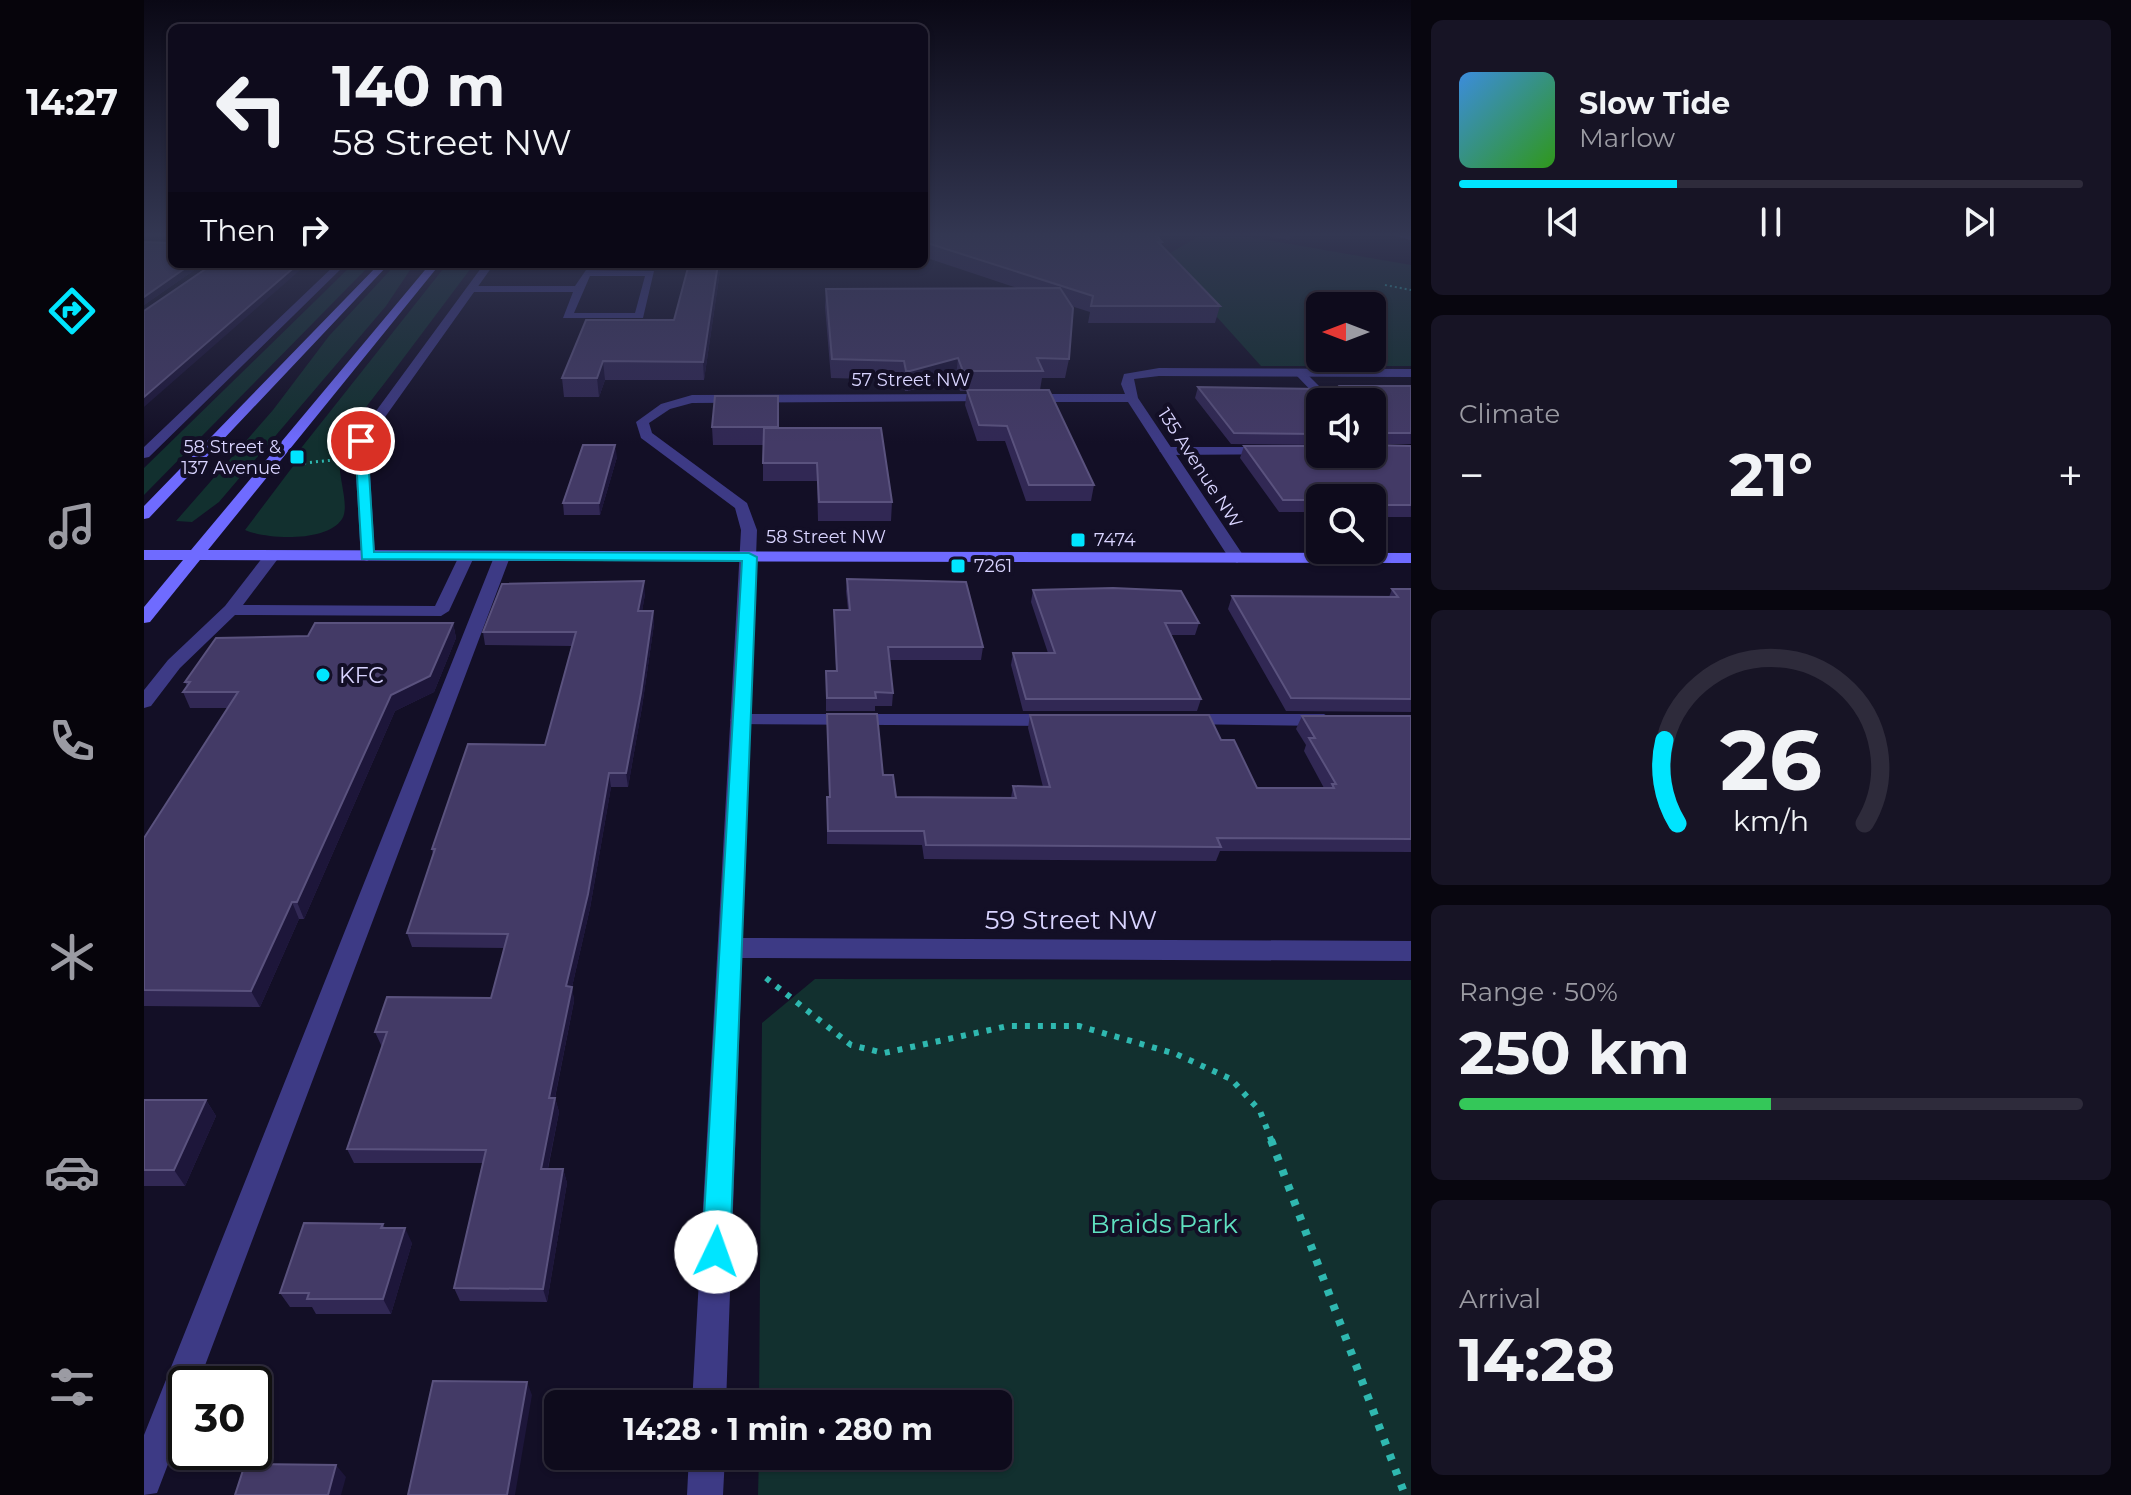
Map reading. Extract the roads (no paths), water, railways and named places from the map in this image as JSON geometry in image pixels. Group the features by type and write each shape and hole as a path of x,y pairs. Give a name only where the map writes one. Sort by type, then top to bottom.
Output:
{"main road":[{"path":"144,515 347,303"},
{"path":"144,618 403,303"},
{"name":"58 Street NW","path":"144,555 1411,558"}],"street":[{"path":"144,454 301,303"},
{"path":"367,556 361,441 462,303"},
{"path":"573,303 567,316 639,316 643,303"},
{"path":"1132,398 1127,384 1128,376 1138,373 1411,373"},
{"path":"1300,373 1315,388"},
{"name":"57 Street NW","path":"749,557 749,530 742,506 646,435 642,422 653,412 672,403 712,398 1132,398"},
{"name":"135 Avenue NW","path":"1132,398 1237,558"},
{"path":"1166,451 1306,451"},
{"path":"144,702 174,664 231,610 272,556"},
{"path":"231,610 441,611 466,557"},
{"path":"144,1480 502,557"},
{"path":"710,1390 749,557"},
{"path":"740,720 1076,720"},
{"path":"1171,720 1347,720"},
{"name":"59 Street NW","path":"731,948 1411,951"},
{"path":"705,1495 706,1470"}],"place":[{"name":"58 Street & 137 Avenue","path":"297,457"},
{"name":"7474","path":"1078,540"},
{"name":"7261","path":"958,566"},
{"name":"KFC","path":"323,675"}],"park label":[{"name":"Braids Park","path":"1164,1224"}]}
